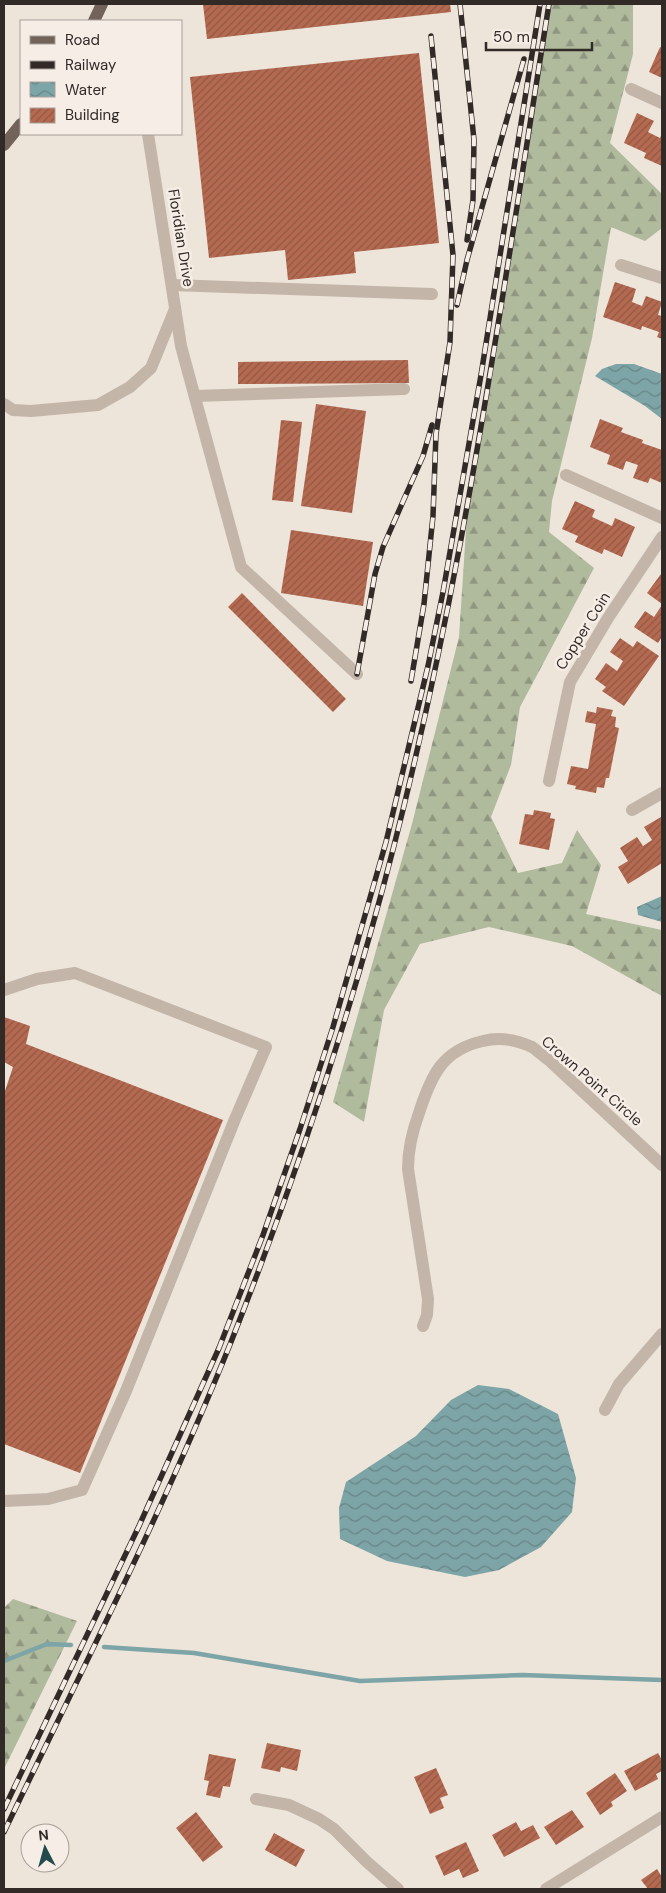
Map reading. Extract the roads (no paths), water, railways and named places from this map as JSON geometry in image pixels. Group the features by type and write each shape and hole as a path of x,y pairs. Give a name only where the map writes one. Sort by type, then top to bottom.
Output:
{"main road":[{"path":"95,20 102,4"},
{"path":"4,145 20,125"}],"street":[{"path":"631,89 662,103"},
{"name":"Floridian Drive","path":"148,135 181,346 241,566 357,674"},
{"path":"621,265 662,278"},
{"path":"172,285 432,294"},
{"path":"4,404 13,410 31,411 98,405 130,388 151,368 175,309"},
{"path":"195,396 404,389"},
{"path":"566,474 662,518"},
{"name":"Copper Coin","path":"549,781 570,682 608,618 662,537"},
{"path":"632,810 662,793"},
{"path":"4,990 37,979 75,973 266,1047 235,1119 126,1391 82,1490 48,1499 4,1501"},
{"name":"Crown Point Circle","path":"423,1326 428,1299 408,1169 408,1154 410,1138 432,1077 441,1064 452,1054 468,1045 503,1039 532,1047 550,1061 662,1165"},
{"path":"605,1410 619,1384 662,1334"},
{"path":"256,1799 289,1805 319,1819 334,1829 366,1862 398,1889"},
{"path":"546,1889 662,1817"}],"water":[{"path":"616,364 634,364 662,374 662,419 645,406 595,376 602,369"},
{"path":"662,896 662,922 638,915 637,907"},
{"path":"478,1385 509,1389 558,1414 576,1478 572,1512 541,1547 499,1570 465,1577 387,1561 340,1539 339,1508 346,1482 416,1436 451,1400"}],"waterway":[{"path":"4,1661 47,1644 71,1645"},
{"path":"104,1647 194,1653 360,1681 522,1675 662,1680"}],"railway":[{"path":"460,4 474,140 473,200 467,240"},
{"path":"4,1809 139,1526 219,1348 263,1235 333,1027 386,842 428,666 443,592 481,375 540,4"},
{"path":"4,1832 122,1589 178,1466 231,1342 251,1292 324,1087 356,983 401,817 452,587 493,354 549,4"},
{"path":"411,681 424,604 433,516 436,434 450,342 453,255 431,36"},
{"path":"457,305 467,260 524,59"},
{"path":"357,674 375,574 383,547 423,456 432,425"}]}
